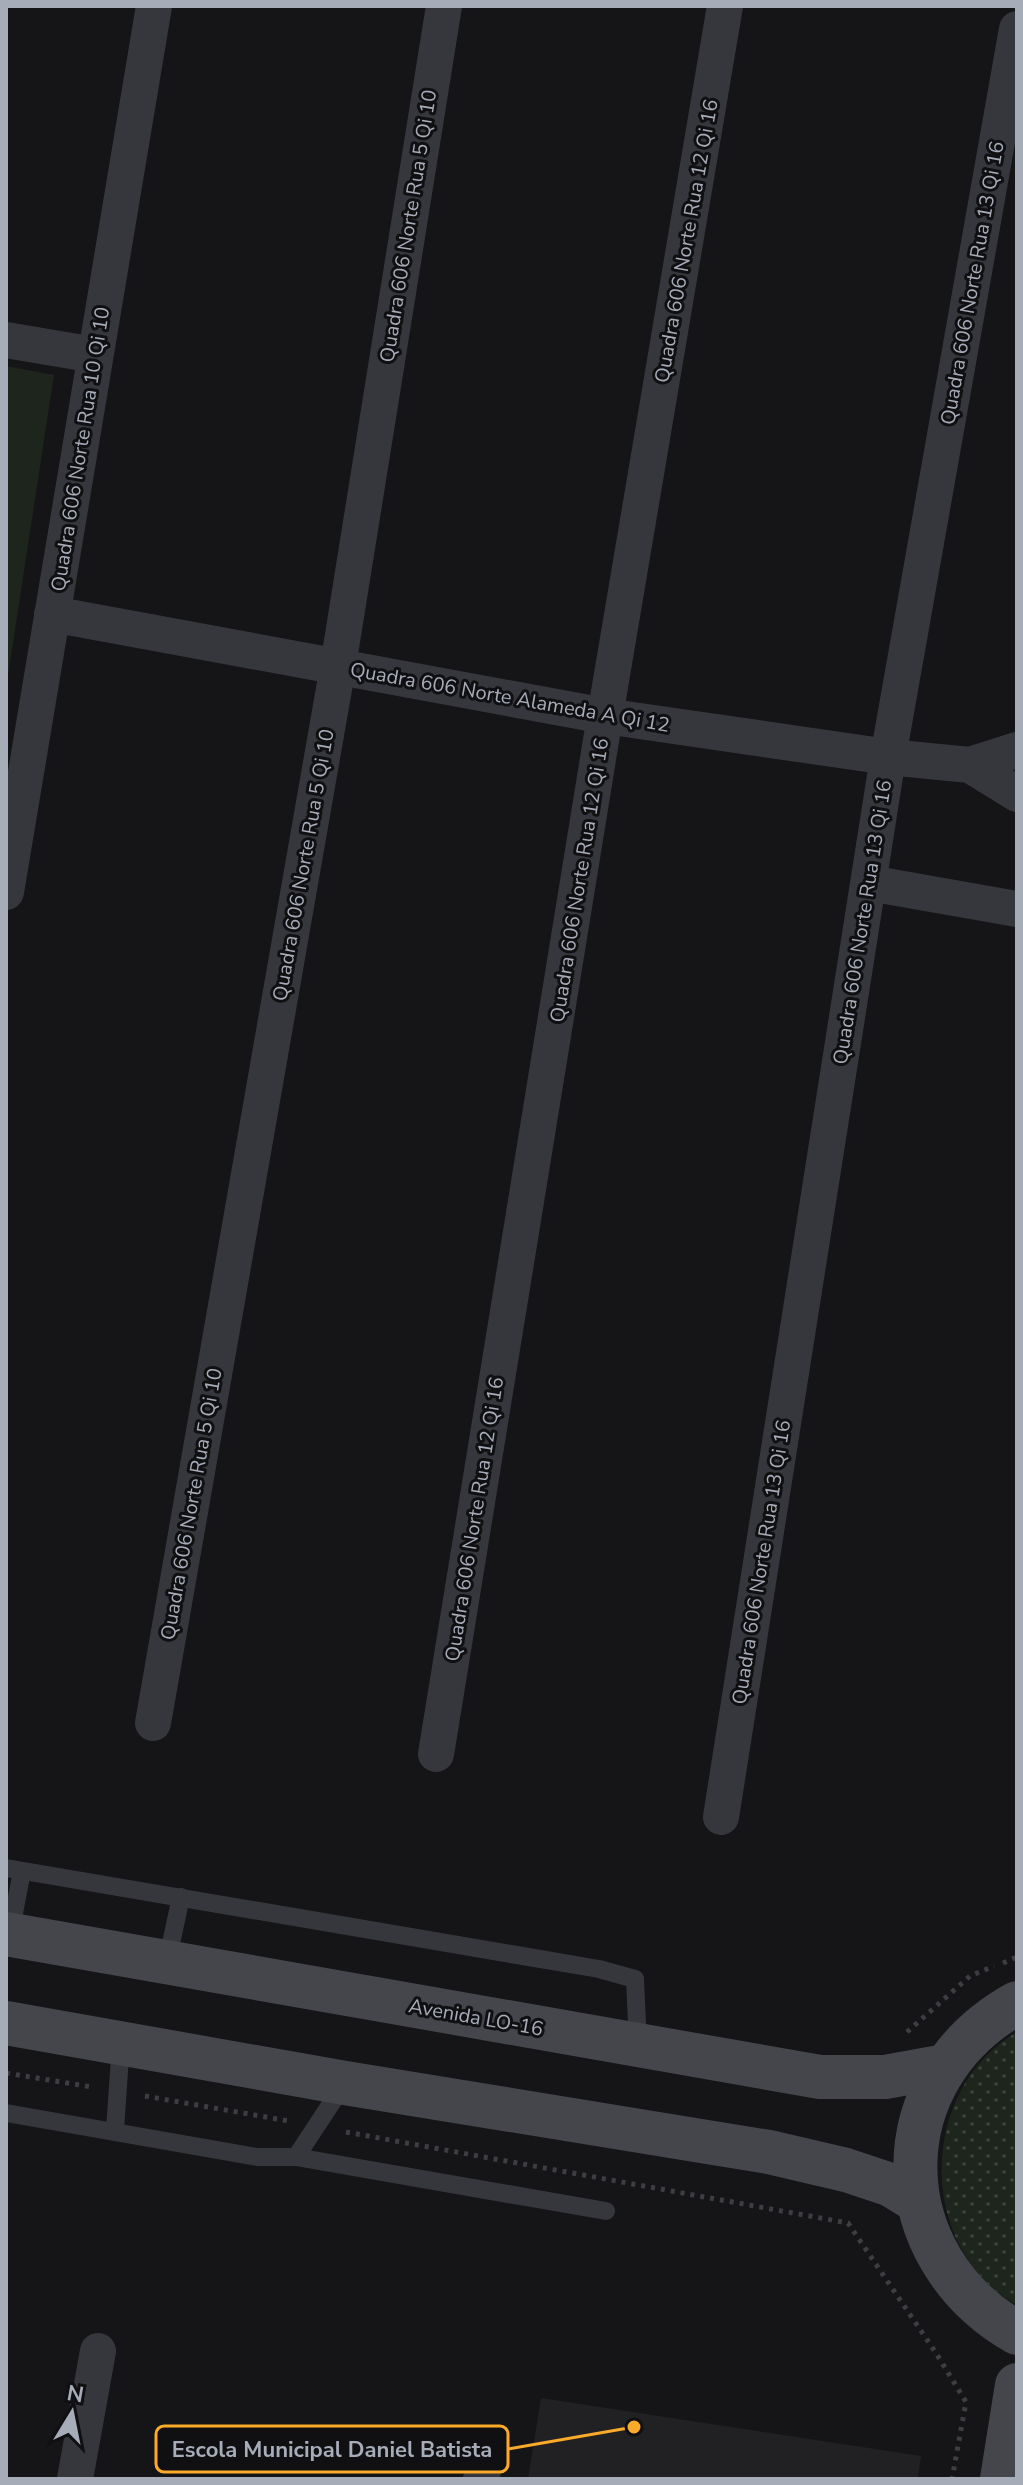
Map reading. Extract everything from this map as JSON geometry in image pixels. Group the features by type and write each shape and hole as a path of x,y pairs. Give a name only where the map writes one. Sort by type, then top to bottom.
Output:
{"street":[{"name":"Quadra 606 Norte Rua 10 Qi 10","path":"8,873 154,6"},
{"name":"Quadra 606 Norte Rua 5 Qi 10","path":"153,1723 338,666 444,6"},
{"name":"Quadra 606 Norte Rua 12 Qi 16","path":"436,1754 605,716 725,6"},
{"name":"Quadra 606 Norte Rua 13 Qi 16","path":"721,1817 888,757 1017,29"},
{"path":"6,340 95,355"},
{"name":"Quadra 606 Norte Alameda A Qi 12","path":"52,614 605,716 888,757 970,765"},
{"path":"970,765 1017,750"},
{"path":"970,765 1017,794"},
{"path":"869,883 1017,909"},
{"name":"Avenida LO-16","path":"8,1934 820,2077 885,2077 946,2066"},
{"path":"1017,2003 968,2038 946,2066 930,2097 919,2131 915,2167 917,2201 928,2236 945,2268 966,2296 993,2320 1017,2333"},
{"path":"6,2023 345,2083 769,2152 846,2170 891,2185 917,2201"},
{"path":"75,2479 98,2351"},
{"path":"1002,2479 1017,2385"}],"lane":[{"path":"8,1934 14,1869 599,1969 635,1979 638,2045"},
{"path":"167,1962 181,1897"},
{"path":"115,2130 121,2042"},
{"path":"296,2157 345,2083"},
{"path":"6,2113 257,2157 296,2157 606,2211"}],"shaded area":[{"path":"6,366 54,375 6,689"},
{"path":"1017,2032 1017,2305 984,2279 960,2246 946,2209 942,2168 947,2128 961,2091 984,2058"},
{"path":"541,2398 921,2456 918,2479 528,2479"}],"place":[{"name":"Escola Municipal Daniel Batista","path":"634,2427"}]}
